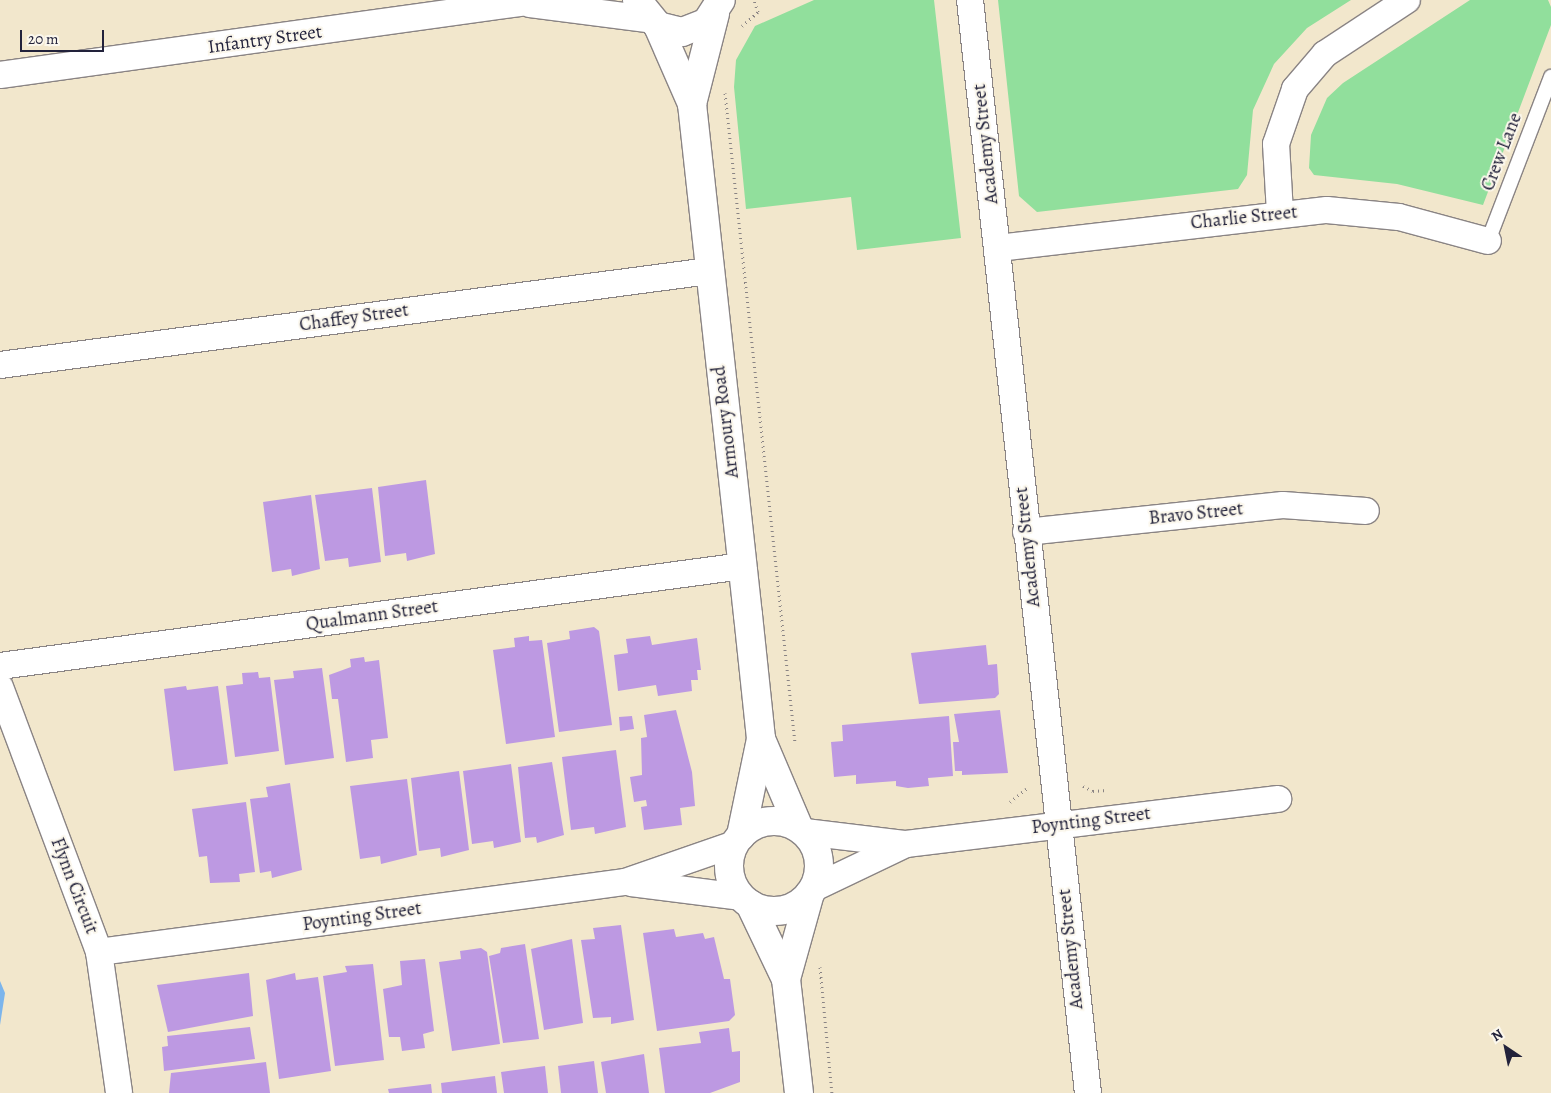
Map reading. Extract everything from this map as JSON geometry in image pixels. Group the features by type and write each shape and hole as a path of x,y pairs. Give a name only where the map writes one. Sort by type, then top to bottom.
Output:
{"street":[{"name":"Academy Street","path":"970,0 1088,1093"},
{"path":"1280,213 1276,144 1295,89 1325,54 1407,0"},
{"name":"Infantry Street","path":"0,75 536,2 647,15"},
{"path":"647,15 682,32 706,23 722,5"},
{"name":"Armoury Road","path":"692,104 722,5"},
{"name":"Armoury Road","path":"647,15 692,104 761,739 802,830"},
{"name":"Charlie Street","path":"998,248 1280,213 1327,210 1399,217 1488,241"},
{"name":"Chaffey Street","path":"0,366 709,271"},
{"name":"Bravo Street","path":"1026,532 1283,505 1366,511"},
{"name":"Qualmann Street","path":"0,666 743,566"},
{"name":"Flynn Circuit","path":"0,687 99,952 119,1093"},
{"name":"Armoury Road","path":"738,840 761,739"},
{"name":"Poynting Street","path":"802,830 906,844 1278,799"},
{"path":"786,979 812,891 819,858 802,830 775,821 751,828 738,840 730,872 786,979 799,1093"},
{"name":"Poynting Street","path":"99,952 625,882 738,840"},
{"name":"Poynting Street","path":"812,891 906,844"},
{"name":"Poynting Street","path":"625,882 746,901"},
{"path":"746,901 762,909 789,908 812,891"}],"lane":[{"name":"Crew Lane","path":"1488,241 1551,77"}],"path":[{"path":"740,29 758,12 754,0"},
{"path":"725,81 796,753"},
{"path":"998,803 1021,796 1028,784"},
{"path":"820,955 832,1093"}],"green space":[{"path":"814,0 934,0 961,238 857,250 851,197 746,209 734,87 736,60 755,26"},
{"path":"998,0 1351,0 1307,28 1274,64 1253,110 1247,175 1238,189 1037,212 1019,196"},
{"path":"1470,0 1548,0 1551,7 1551,25 1483,205 1397,184 1314,175 1309,168 1311,135 1327,98 1343,83"}],"water":[{"path":"0,981 5,993 0,1025"}],"building":[{"path":"426,480 435,554 407,561 406,553 385,556 378,487"},
{"path":"372,488 381,562 349,567 348,558 325,561 315,495"},
{"path":"311,495 320,569 292,576 291,569 272,572 263,502"},
{"path":"594,627 599,631 612,725 559,732 547,643 570,639 569,631"},
{"path":"529,636 529,641 542,640 555,737 506,744 493,650 515,647 514,638"},
{"path":"650,636 652,645 697,638 701,670 697,670 698,680 691,680 692,691 658,696 656,685 618,691 614,655 628,653 626,639"},
{"path":"986,645 988,665 997,664 999,694 995,698 919,704 911,653"},
{"path":"364,657 365,662 379,660 388,738 371,740 373,758 346,762 338,699 332,699 329,675 351,667 350,659"},
{"path":"322,668 334,758 285,765 274,680 294,678 293,671"},
{"path":"258,672 259,678 270,677 279,751 235,757 226,686 243,684 242,673"},
{"path":"186,686 187,690 218,686 228,764 174,771 164,689"},
{"path":"676,710 692,772 695,806 680,808 682,825 644,830 641,807 647,806 646,800 634,802 630,777 642,775 641,738 647,737 644,715"},
{"path":"1000,710 1008,773 962,775 962,771 955,771 953,742 959,742 954,714"},
{"path":"632,716 634,729 620,731 619,717"},
{"path":"949,716 953,776 928,778 929,786 908,788 896,786 896,781 856,784 856,775 834,777 831,742 843,741 842,725"},
{"path":"616,750 626,827 595,834 594,827 571,830 562,757"},
{"path":"552,762 564,835 537,843 536,837 525,838 518,767"},
{"path":"511,764 521,842 494,848 493,841 472,844 463,771"},
{"path":"459,771 469,850 441,857 440,848 419,851 411,778"},
{"path":"407,779 417,855 381,864 380,856 360,859 350,786"},
{"path":"290,783 302,870 272,878 271,871 260,873 250,799 268,797 266,787"},
{"path":"246,802 255,872 239,874 240,882 210,883 207,856 199,857 192,809"},
{"path":"621,925 634,1020 611,1024 611,1017 593,1018 581,940 595,939 593,928"},
{"path":"674,929 676,937 703,933 705,939 714,937 724,979 730,979 735,1015 729,1021 657,1031 643,933"},
{"path":"572,939 583,1023 544,1030 531,949"},
{"path":"525,944 539,1039 503,1043 489,956 500,953 501,948"},
{"path":"481,948 487,952 500,1044 452,1051 439,962 461,959 460,951"},
{"path":"425,959 434,1031 423,1034 425,1048 402,1051 400,1037 389,1037 383,989 402,985 400,961"},
{"path":"373,964 384,1060 335,1066 323,976 347,972 345,966"},
{"path":"249,973 253,1016 168,1032 157,985"},
{"path":"295,973 296,980 318,977 331,1071 279,1079 266,980"},
{"path":"250,1027 255,1059 164,1071 162,1047 168,1046 167,1036"},
{"path":"729,1028 732,1052 740,1051 740,1082 710,1093 665,1093 659,1048 701,1043 699,1032"},
{"path":"644,1054 649,1093 606,1093 601,1062"},
{"path":"594,1061 598,1093 561,1093 558,1066"},
{"path":"266,1062 270,1093 169,1093 171,1073"},
{"path":"545,1066 548,1093 504,1093 501,1072"},
{"path":"495,1076 497,1093 442,1093 441,1083"},
{"path":"431,1084 432,1093 389,1093 388,1089"}]}
